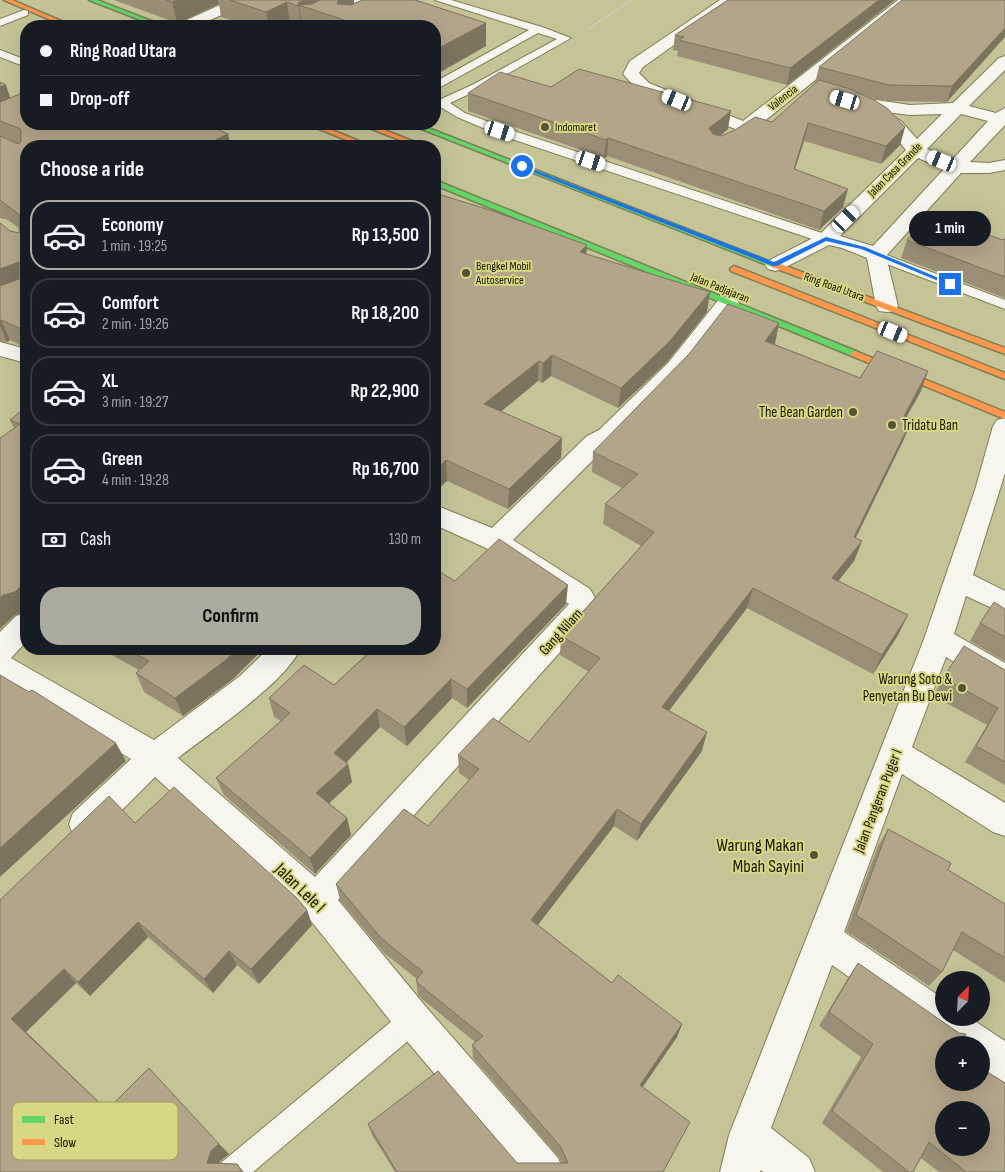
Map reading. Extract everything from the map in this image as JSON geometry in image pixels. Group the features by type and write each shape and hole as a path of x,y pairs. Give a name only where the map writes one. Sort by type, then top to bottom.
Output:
{"highway":[{"path":"7,0 55,20"},
{"path":"92,0 145,20"},
{"path":"0,4 39,20"},
{"path":"314,130 334,140"},
{"path":"318,130 349,140"},
{"path":"379,130 405,140"},
{"name":"Ring Road Utara","path":"428,130 775,265 1005,351"},
{"name":"Jalan Padjajaran","path":"441,177 563,230 887,354"},
{"path":"441,184 563,230 728,303 1005,416"},
{"path":"657,232 668,223"},
{"name":"Jalan Padjajaran","path":"726,266 1005,376"}],"street":[{"path":"198,20 243,0"},
{"name":"Valencia","path":"730,0 636,64 631,74 643,86 738,133 907,0"},
{"name":"Jalan Casa Grande","path":"775,265 826,239 1005,61"},
{"path":"798,86 816,91"},
{"path":"834,96 860,104 910,110 957,108 1004,117"},
{"path":"860,104 895,125 907,137 915,150 956,167 989,168 1005,165"},
{"path":"876,254 1004,117"},
{"path":"826,239 847,243 876,254"},
{"path":"876,254 887,306"},
{"path":"441,517 495,541 596,442 608,436 676,368 728,303"},
{"path":"0,349 20,354"},
{"name":"Jalan Pangeran Puger I","path":"740,1172 749,1135 938,639 988,490 1005,426"},
{"name":"Gang Nilam","path":"316,900 585,605 580,597 495,541"},
{"path":"958,580 1005,603"},
{"path":"0,651 20,630"},
{"path":"938,639 1005,677"},
{"path":"61,847 155,757 250,685 280,655"},
{"name":"Jalan Lele I","path":"0,666 155,757 316,900 413,1020 544,1172"},
{"path":"896,753 1005,821"},
{"path":"824,939 965,1036"},
{"path":"990,1053 1005,1064"},
{"path":"749,1135 795,1172"}],"lane":[{"path":"319,20 358,0"},
{"path":"440,0 566,38"},
{"path":"0,22 24,14"},
{"path":"441,85 538,29"},
{"path":"441,100 478,86 566,38"},
{"path":"0,53 20,61"},
{"path":"441,103 462,115 500,131 826,239"},
{"path":"876,254 1005,306"},
{"path":"232,1172 413,1020"}],"path":[{"path":"566,38 587,29 632,0"}],"building":[{"path":"230,0 304,0 298,3 298,6 287,2 266,12"},
{"path":"320,0 340,0 337,4 352,5 362,0 415,0 486,23 441,47 441,20 344,20 299,5 312,4"},
{"path":"728,0 879,0 790,68 679,40 684,37 675,35"},
{"path":"902,0 1005,0 1005,28 952,86 889,85 819,67"},
{"path":"579,69 731,111 709,128 713,134 721,136 735,130 755,117 772,122 819,80 850,89 876,101 888,109 905,127 886,146 808,123 794,169 848,189 824,211 468,93 500,72 551,87"},
{"path":"20,94 20,129 0,121 0,102"},
{"path":"21,130 219,130 228,134 216,140 21,140"},
{"path":"0,136 18,144 20,143 20,215 0,200"},
{"path":"441,195 493,211 587,245 580,252 710,292 670,341 621,388 552,355 543,363 539,361 484,404 562,438 509,489 446,460 441,465"},
{"path":"20,215 20,328 0,320 0,286 19,279 19,262 0,269 0,223 10,231 19,233"},
{"path":"930,215 1003,240 1005,238 1005,277 907,240"},
{"path":"728,304 779,323 765,341 860,378 877,351 928,371 904,416 912,419 854,537 862,541 832,578 908,615 882,655 753,588 662,707 707,732 641,824 617,809 531,920 612,983 618,975 682,1024 640,1085 690,1122 663,1172 397,1172 368,1124 438,1071 517,1163 568,1163 561,1147 472,1045 483,1036 420,985 416,980 423,972 381,938 336,884 404,809 428,826 479,769 458,755 493,718 529,742 600,658 561,636 654,532 605,504 638,474 593,452 689,354"},
{"path":"20,412 20,424 10,420"},
{"path":"20,424 20,587 15,592 3,595 0,598 0,438"},
{"path":"499,539 568,585 467,689 451,679 404,727 377,709 334,753 348,764 316,793 347,818 310,858 216,778 290,713 269,698 304,665 334,685 366,655 441,655 441,573 455,581"},
{"path":"994,602 1005,609 1005,637 980,623"},
{"path":"964,646 1005,670 1005,762 976,746 998,708 943,678"},
{"path":"138,655 231,655 175,698 136,673 149,661"},
{"path":"0,675 29,692 32,690 116,743 0,848"},
{"path":"174,787 297,898 307,910 251,969 229,951 204,979 138,922 78,982 64,969 11,1019 99,1102 12,1102 12,1160 178,1160 178,1102 115,1102 149,1068 219,1144 211,1151 207,1163 237,1164 242,1172 0,1172 0,900 109,796 135,823"},
{"path":"888,829 951,863 948,870 1005,904 1005,958 962,932 942,971 940,971 856,915"},
{"path":"858,963 935,1016 935,1026 949,1026 959,1033 966,1034 965,1036 935,1036 935,1091 990,1091 990,1074 1005,1083 1005,1172 966,1172 946,1156 990,1156 990,1101 935,1101 935,1147 929,1142 913,1172 909,1172 832,1111 873,1044 829,1012"}],"traffic: fast":[{"path":"92,0 145,20"},
{"path":"427,130 775,265"},
{"path":"441,184 855,354"}],"traffic: slow":[{"path":"7,0 55,20"},
{"path":"326,130 352,140"},
{"path":"379,130 405,140"},
{"path":"775,265 1005,351"},
{"path":"734,269 1005,376"},
{"path":"855,354 1005,416"}],"place":[{"name":"Indomaret","path":"545,127"},
{"name":"Bengkel Mobil Autoservice","path":"466,273"},
{"name":"The Bean Garden","path":"853,412"},
{"name":"Tridatu Ban","path":"892,425"},
{"name":"Warung Soto & Penyetan Bu Dewi","path":"962,688"},
{"name":"Warung Makan Mbah Sayini","path":"814,855"}],"route":[{"path":"522,166 775,265 826,239 863,248 950,284"}]}
